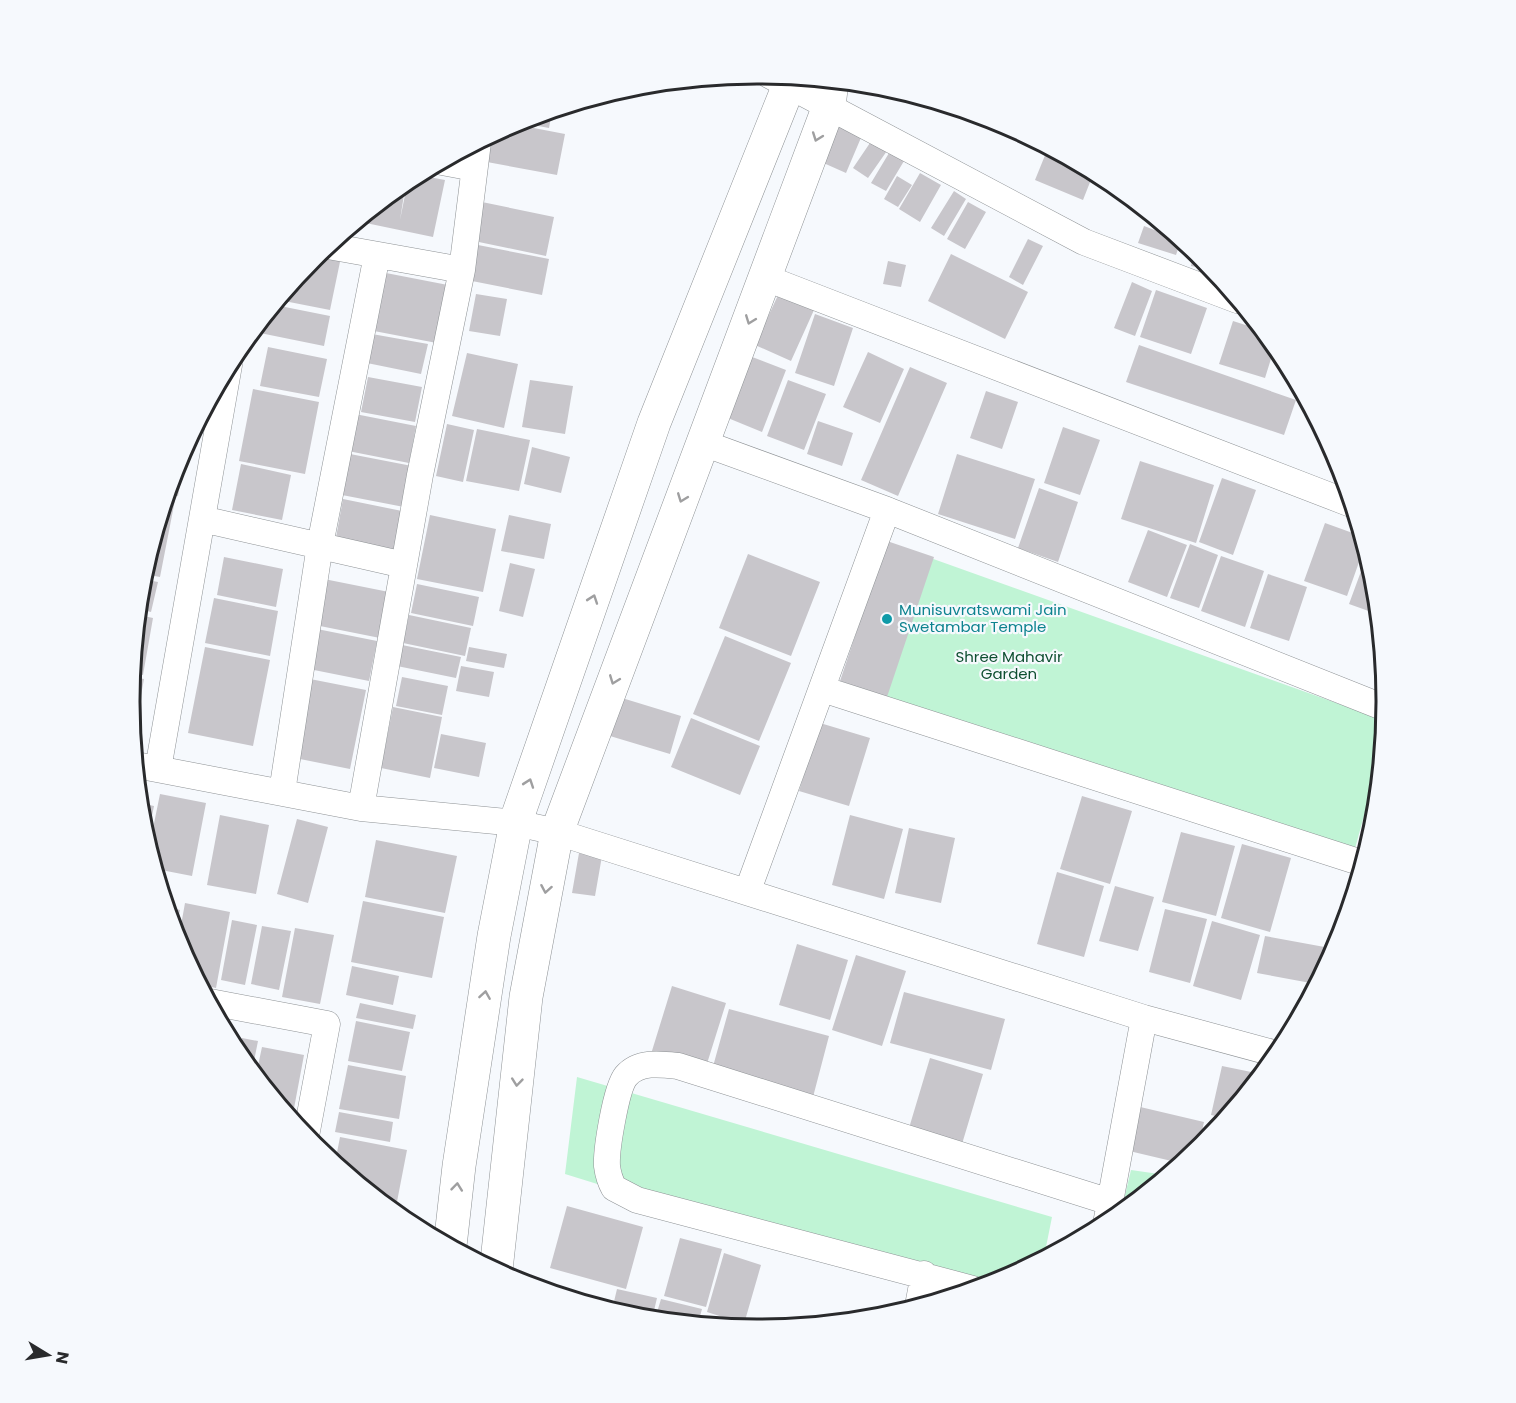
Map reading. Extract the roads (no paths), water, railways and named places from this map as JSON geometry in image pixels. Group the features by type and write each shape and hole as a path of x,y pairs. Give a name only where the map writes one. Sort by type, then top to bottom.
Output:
{"main road":[{"path":"451,1237 459,1166 492,948 516,823 654,423 780,85"},
{"path":"497,1261 526,997 557,832 766,278 830,93"},
{"path":"654,423 703,443"}],"street":[{"path":"805,86 830,93 1084,242 1222,294"},
{"path":"362,808 404,565 462,270 476,153"},
{"path":"454,164 474,168"},
{"path":"339,248 462,270"},
{"path":"282,792 320,545 377,255"},
{"path":"766,278 1342,501"},
{"path":"225,391 202,519 147,767 362,808 516,823 557,832 748,890 1144,1018 1267,1051"},
{"path":"703,443 887,510 1376,704"},
{"path":"748,890 887,510"},
{"path":"202,519 404,565"},
{"path":"822,689 1354,860"},
{"path":"220,1004 327,1024 308,1124"},
{"path":"1109,1209 1144,1018"},
{"path":"960,1285 637,1200 614,1188 607,1165 618,1095 626,1076 638,1067 654,1063 678,1066 1105,1212"},
{"path":"920,1297 924,1274"}],"place":[{"name":"Munisuvratswami Jain Swetambar Temple","path":"887,619"}],"park label":[{"name":"Shree Mahavir Garden","path":"1009,666"}]}
